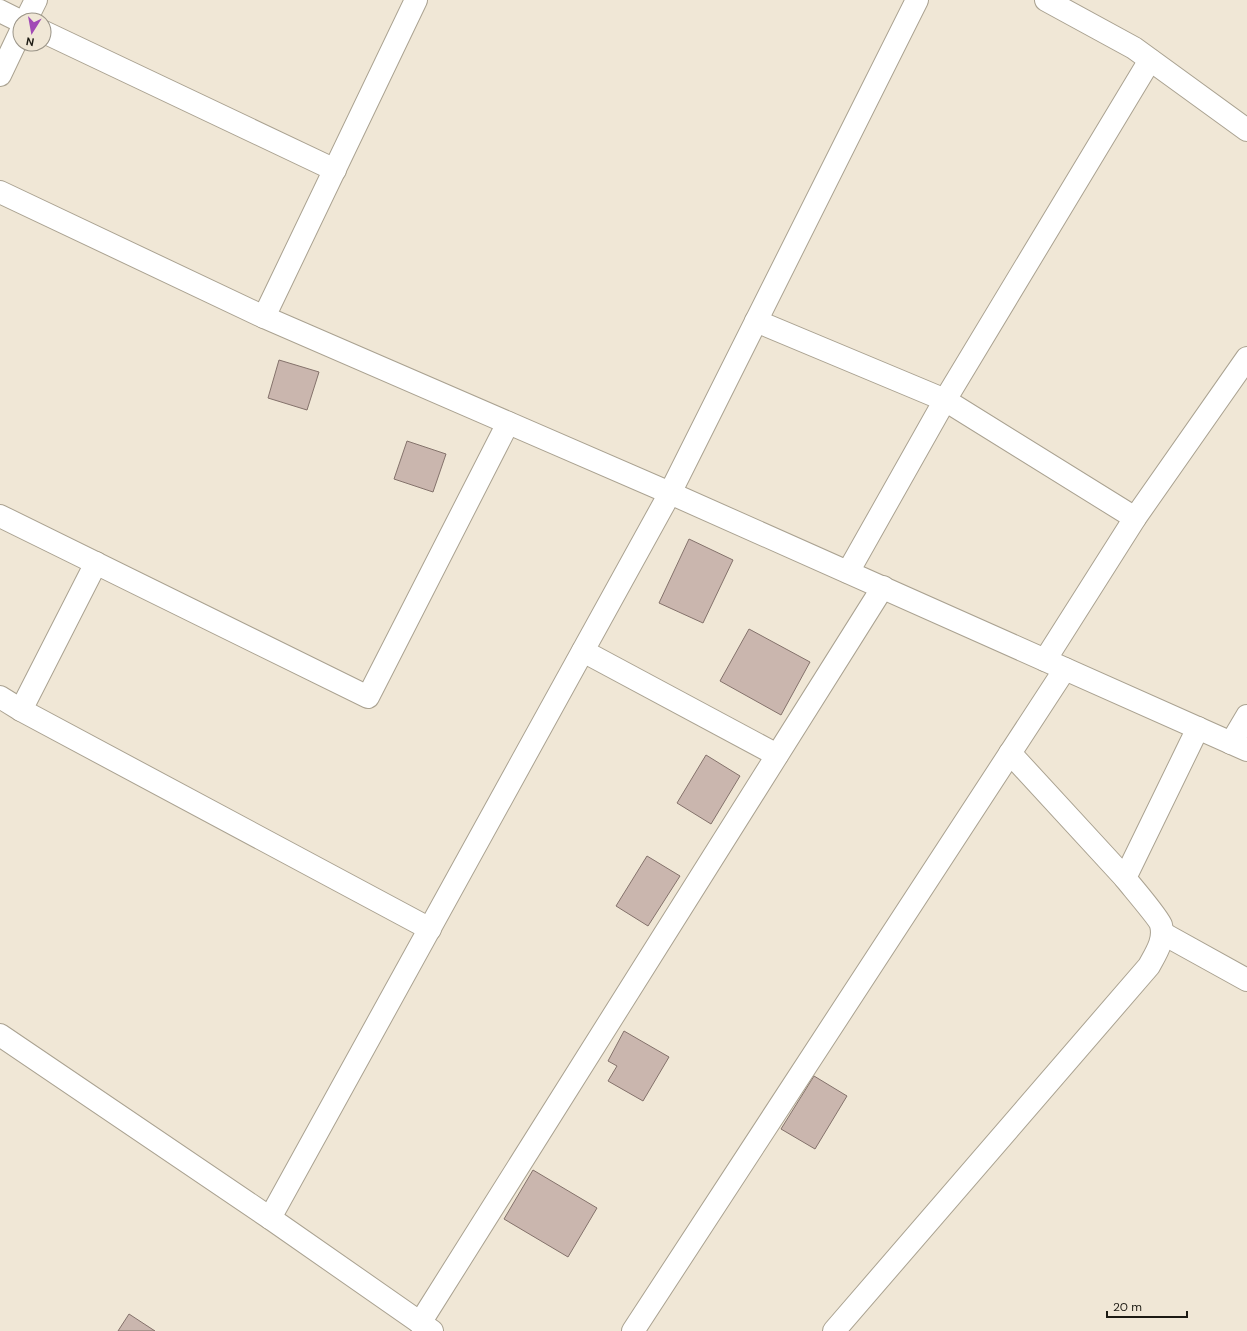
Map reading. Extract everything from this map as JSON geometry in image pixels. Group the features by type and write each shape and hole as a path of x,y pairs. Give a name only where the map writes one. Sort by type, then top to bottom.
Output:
{"street":[{"path":"30,12 36,0"},
{"path":"264,317 416,0"},
{"path":"270,1218 670,493 917,0"},
{"path":"1046,0 1134,48 1247,130"},
{"path":"0,12 12,17"},
{"path":"52,36 335,170"},
{"path":"0,74 12,49"},
{"path":"848,572 945,400 1150,60"},
{"path":"0,192 264,317 670,493 1239,746 1247,716"},
{"path":"756,321 945,400 1134,518"},
{"path":"1045,660 1134,518 1247,358"},
{"path":"0,516 368,697 508,423"},
{"path":"22,710 96,563"},
{"path":"0,1036 270,1218 426,1327 777,755 883,587"},
{"path":"583,651 777,755"},
{"path":"633,1331 1065,669"},
{"path":"0,697 430,929"},
{"path":"1125,878 1198,728"},
{"path":"834,1331 1149,966 1159,948 1162,933 1161,923 1125,878 1010,753"},
{"path":"1162,933 1247,979"}],"building":[{"path":"279,360 319,372 307,410 268,398"},
{"path":"407,441 446,454 433,492 394,479"},
{"path":"689,539 733,560 703,623 659,603"},
{"path":"749,629 810,662 781,715 720,681"},
{"path":"706,755 740,776 711,824 677,803"},
{"path":"647,856 680,876 648,926 616,906"},
{"path":"624,1031 669,1057 643,1101 608,1081 617,1066 608,1061"},
{"path":"814,1076 847,1096 815,1149 781,1129"},
{"path":"533,1170 597,1208 568,1257 504,1219"},
{"path":"129,1314 155,1331 118,1331"}]}
